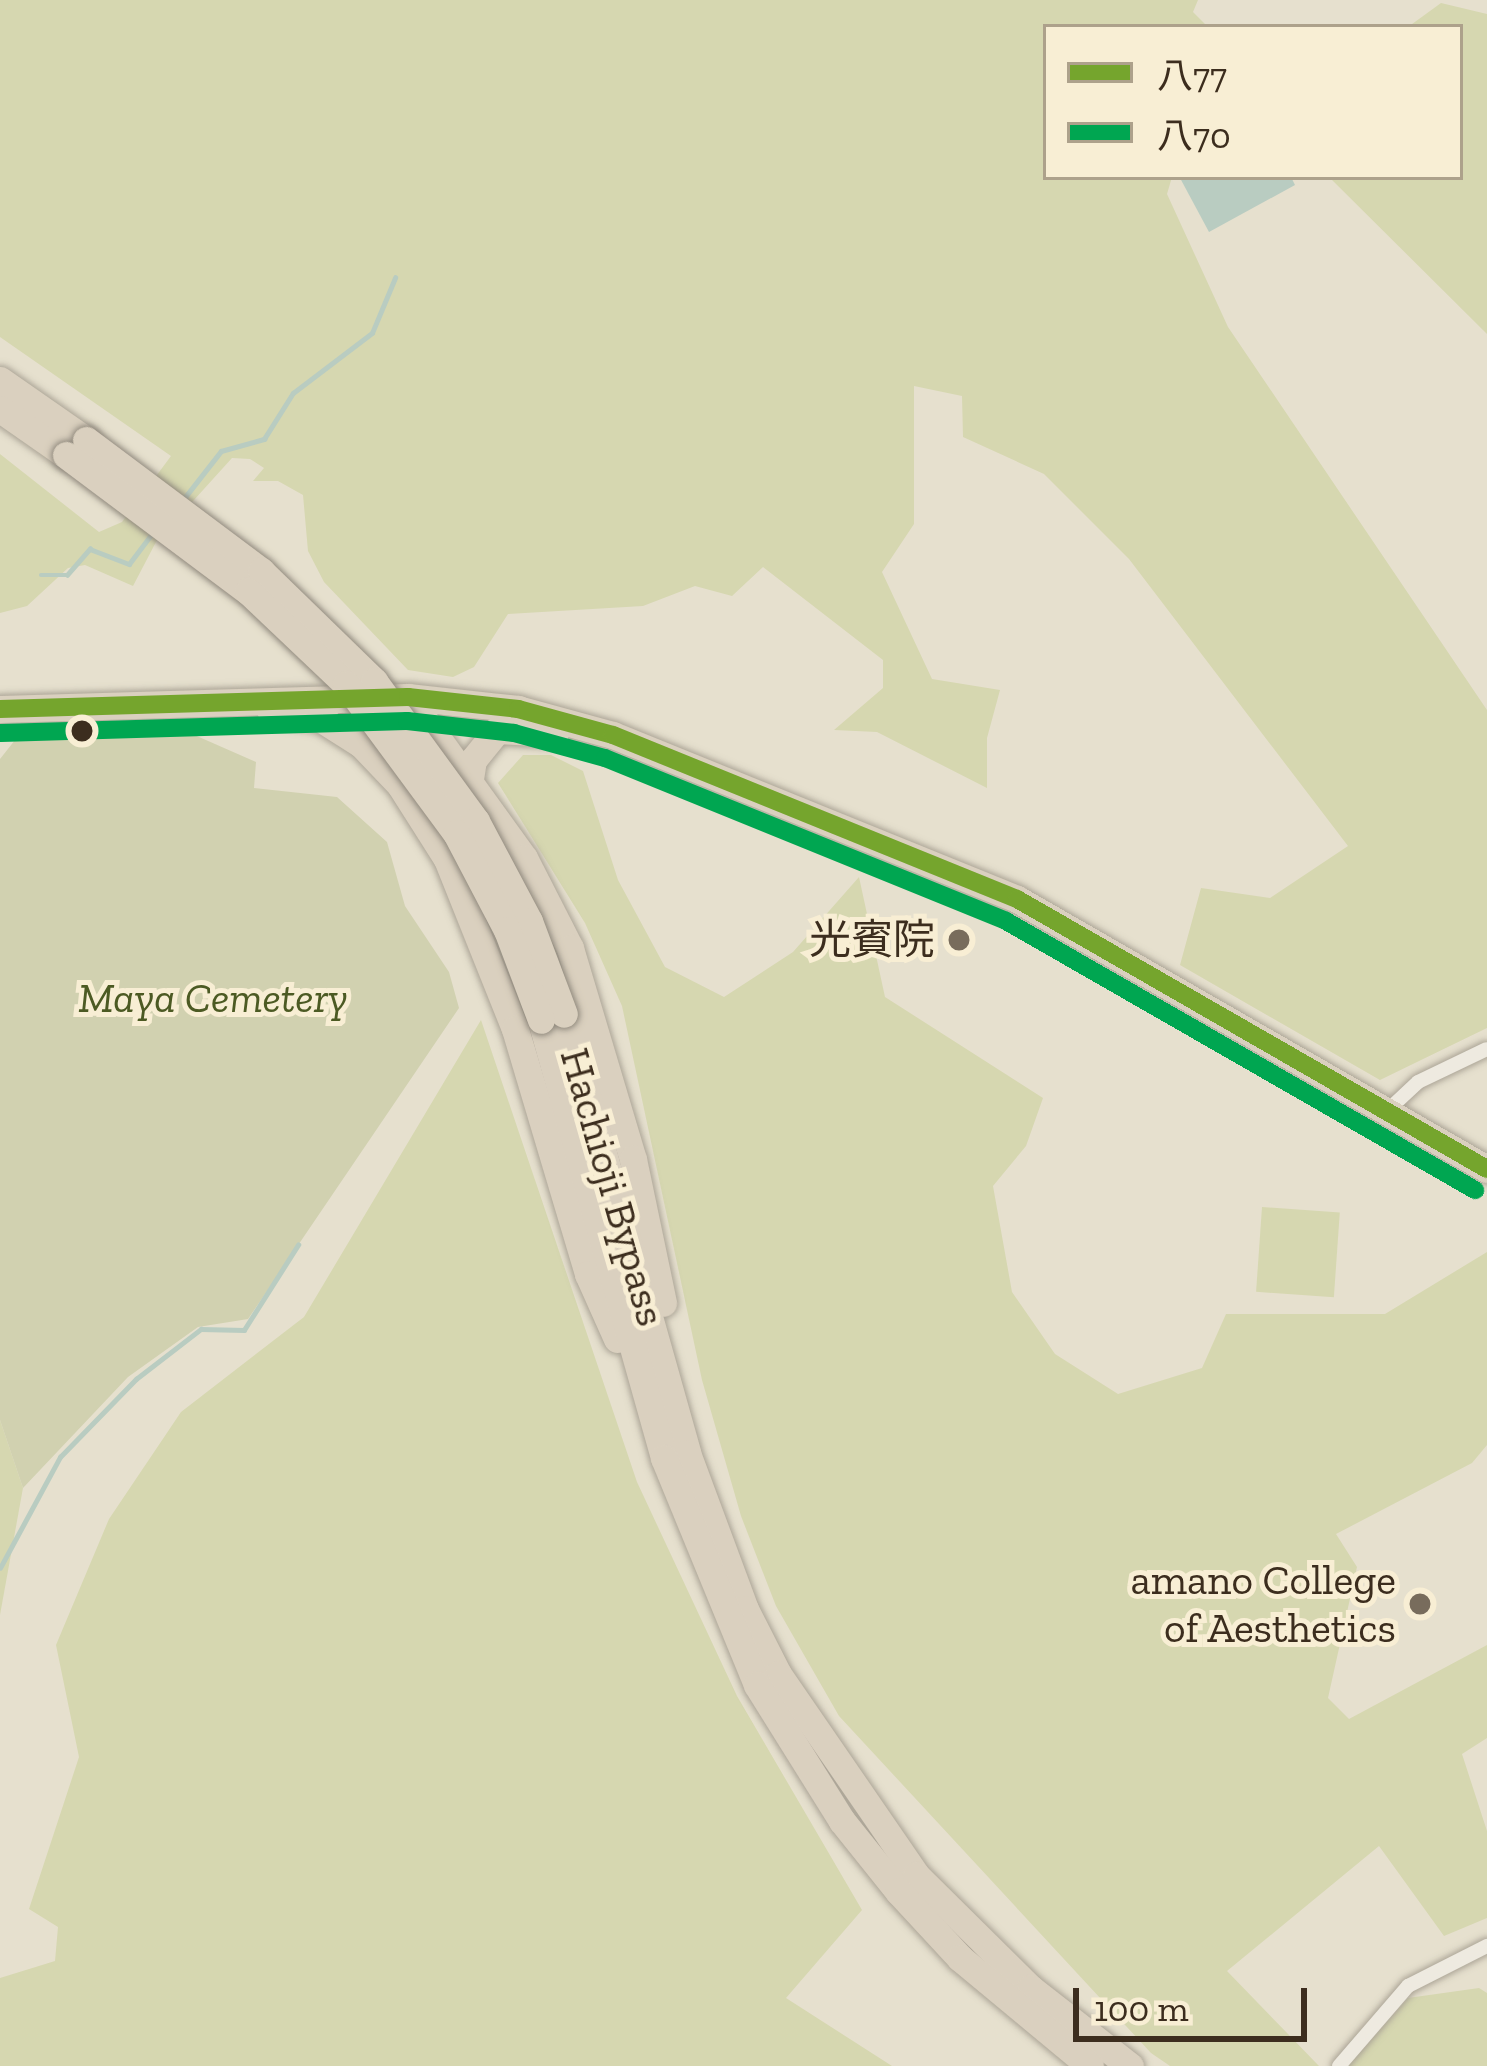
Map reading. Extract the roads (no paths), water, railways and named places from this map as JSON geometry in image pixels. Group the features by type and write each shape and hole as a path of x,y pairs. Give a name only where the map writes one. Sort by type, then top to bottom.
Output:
{"highway":[{"name":"Hachioji Bypass","path":"0,380 248,591 346,684 456,832 553,1017 687,1453 745,1609 862,1806 977,1941 1130,2066"},
{"name":"Hachioji Bypass","path":"0,409 76,448"},
{"path":"378,696 370,738 461,890 524,1055 588,1274 657,1431"},
{"path":"408,697 470,778 554,909 592,1007 633,1159 687,1453"},
{"path":"0,709 408,697 518,709 614,735 1017,899 1487,1169"},
{"path":"240,701 332,724 386,770"},
{"path":"470,778 473,760 497,730 614,735"},
{"name":"Hachioji Bypass","path":"553,1017 657,1431 724,1618 831,1805 960,1958 1090,2066"}],"street":[{"path":"1387,1111 1418,1082 1487,1049"},
{"path":"1339,2066 1408,1986 1487,1946"}],"waterway":[{"path":"182,501 221,451 264,439 293,393 372,333 395,278"},
{"path":"41,575 67,575 90,549 129,564 154,531"},
{"path":"0,1568 60,1457 136,1379 201,1329 244,1330 298,1245"}],"place":[{"name":"光賓院","path":"959,940"},
{"name":"amano College of Aesthetics","path":"1420,1604"}],"park label":[{"name":"Maya Cemetery","path":"213,998"}]}
